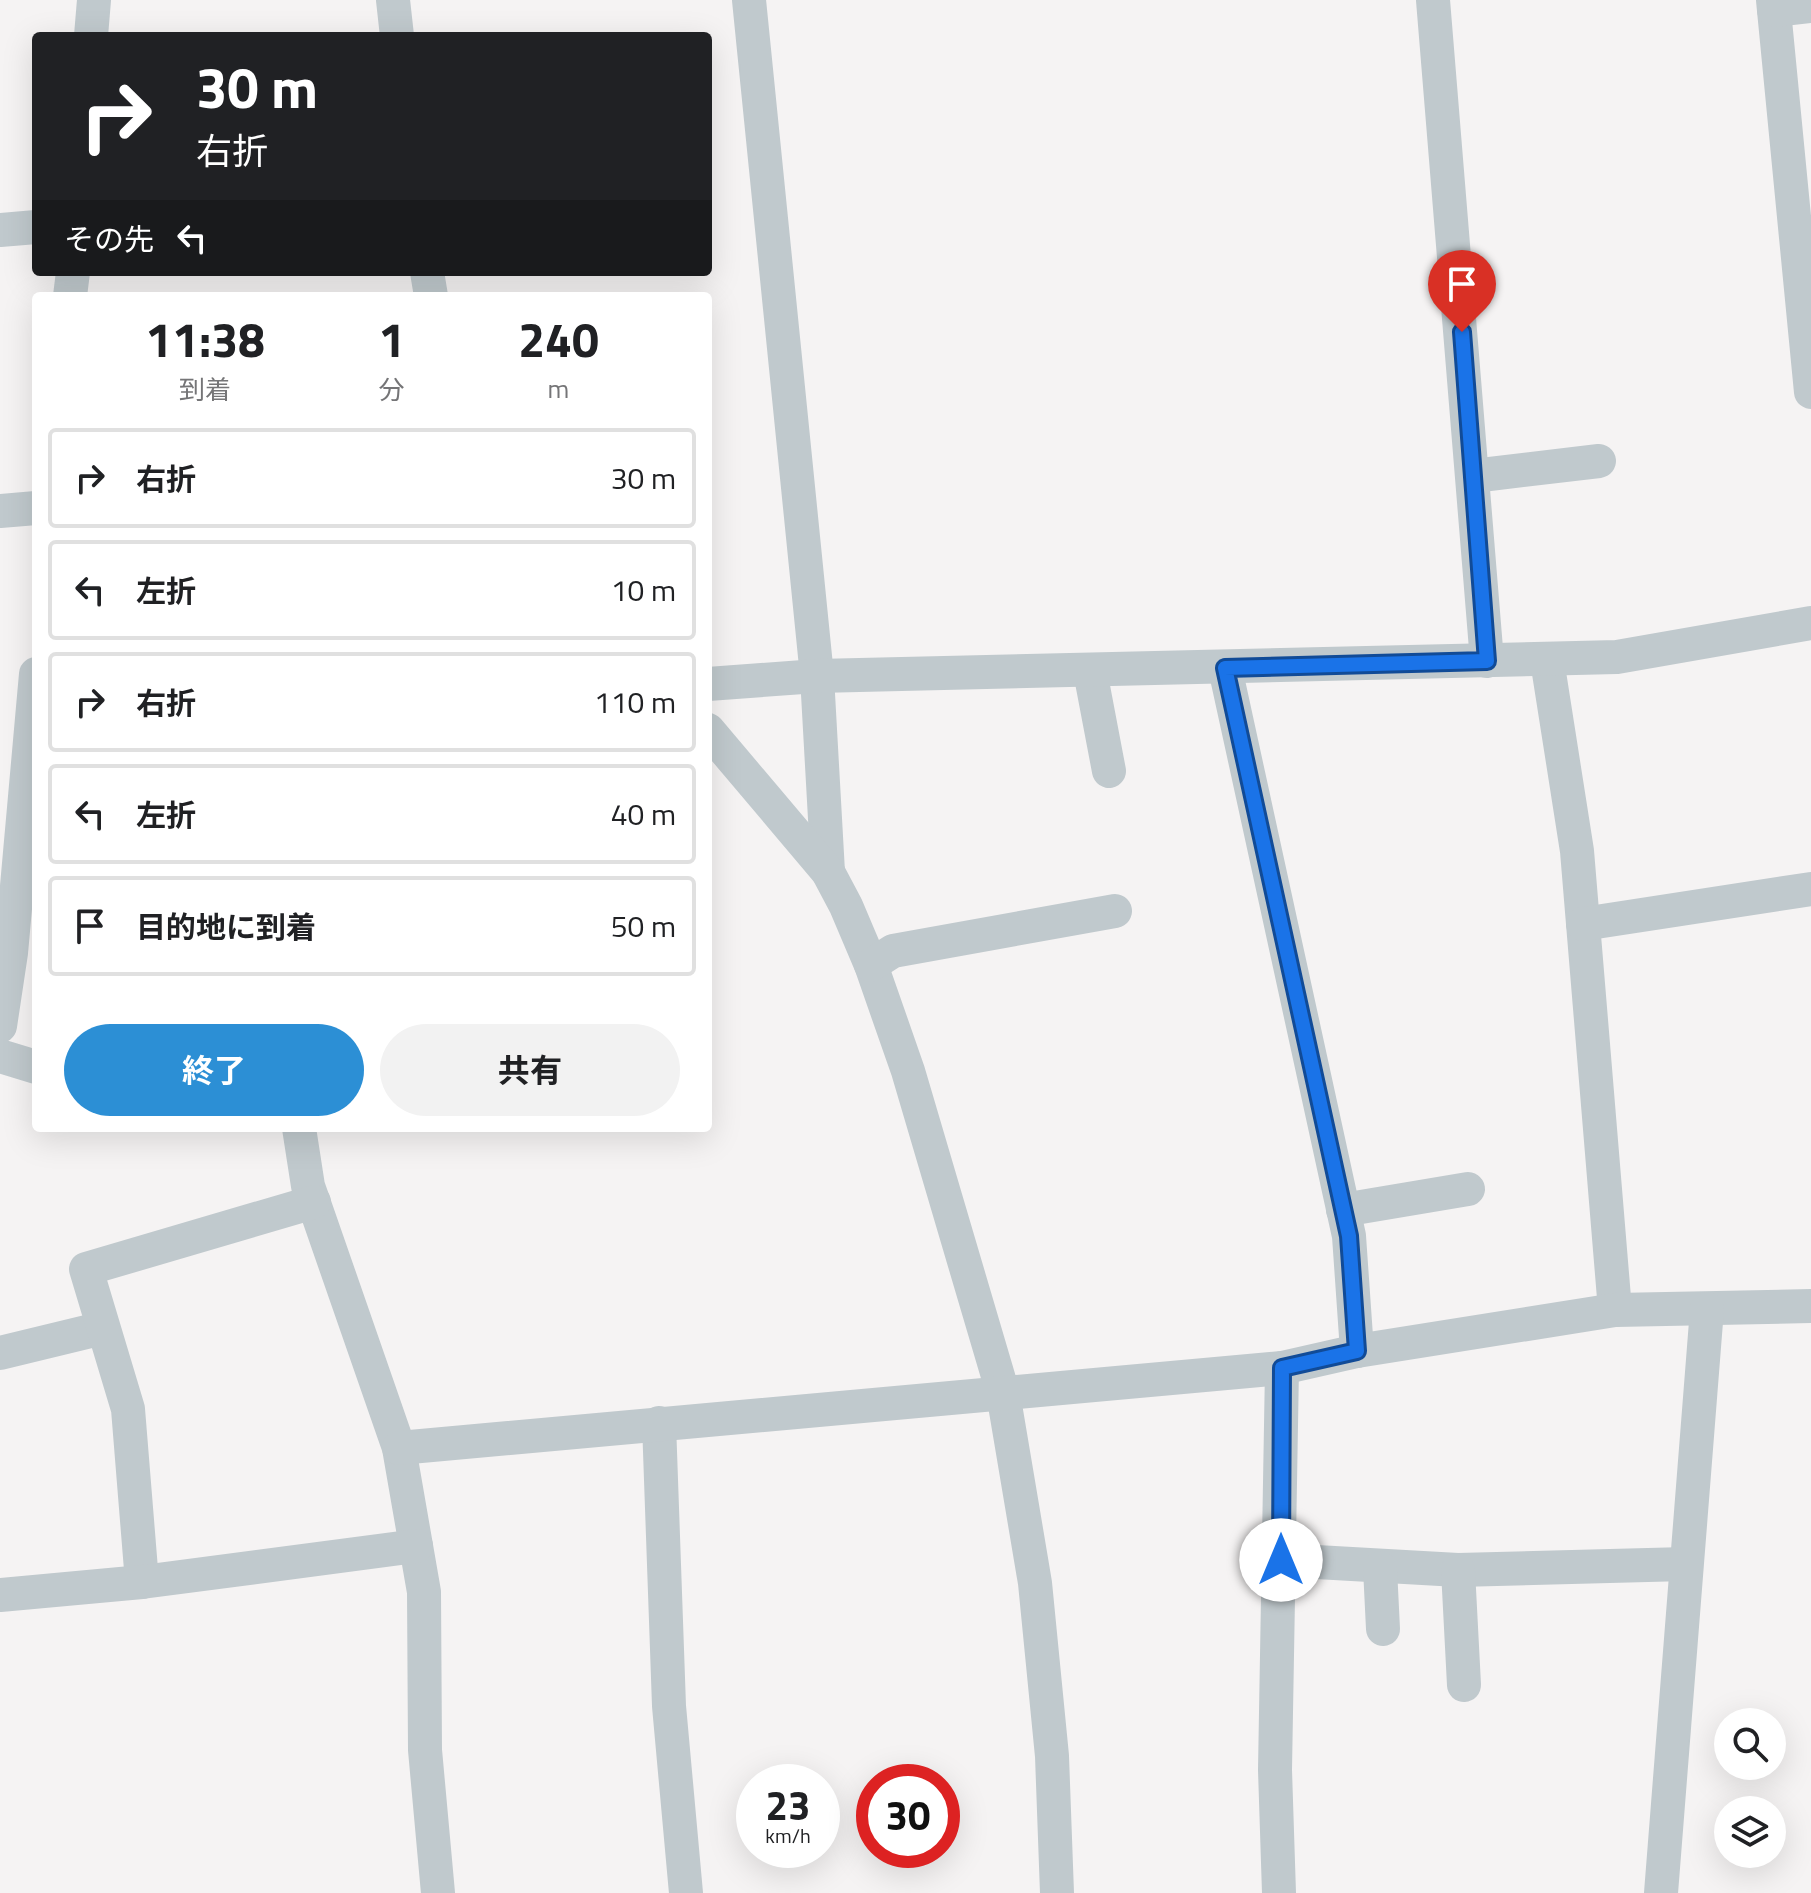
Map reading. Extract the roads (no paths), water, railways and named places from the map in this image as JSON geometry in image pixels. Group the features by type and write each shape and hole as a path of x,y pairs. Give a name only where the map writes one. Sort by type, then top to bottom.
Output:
{"street":[{"path":"91,32 94,0"},
{"path":"393,0 397,32"},
{"path":"749,0 817,676 828,872"},
{"path":"1433,0 1487,661"},
{"path":"1811,6 1774,5 1811,392"},
{"path":"0,230 32,227"},
{"path":"1473,476 1599,461"},
{"path":"0,511 32,508"},
{"path":"712,684 817,676 1617,657 1811,623"},
{"path":"1547,660 1577,851 1615,1310"},
{"path":"1225,668 1349,1236 1357,1351"},
{"path":"1090,671 1109,771"},
{"path":"0,1026 20,830 21,784 32,703"},
{"path":"712,735 828,872 871,965 908,1071 1003,1393 1035,1583 1052,1756 1057,1893"},
{"path":"1583,924 1811,889"},
{"path":"871,965 893,951 1115,911"},
{"path":"0,1056 32,1066"},
{"path":"300,1132 314,1202 399,1448 424,1592 425,1750 438,1893"},
{"path":"1343,1210 1468,1189"},
{"path":"142,1582 128,1409 86,1269 314,1202"},
{"path":"399,1448 1282,1368 1357,1351 1615,1310 1811,1306"},
{"path":"1661,1893 1707,1309"},
{"path":"0,1353 103,1328"},
{"path":"1279,1893 1275,1770 1282,1368"},
{"path":"659,1423 669,1706 686,1893"},
{"path":"0,1595 142,1582 416,1546"},
{"path":"1281,1560 1380,1568 1458,1570 1686,1564"},
{"path":"1380,1568 1383,1629"},
{"path":"1458,1570 1464,1685"}]}
